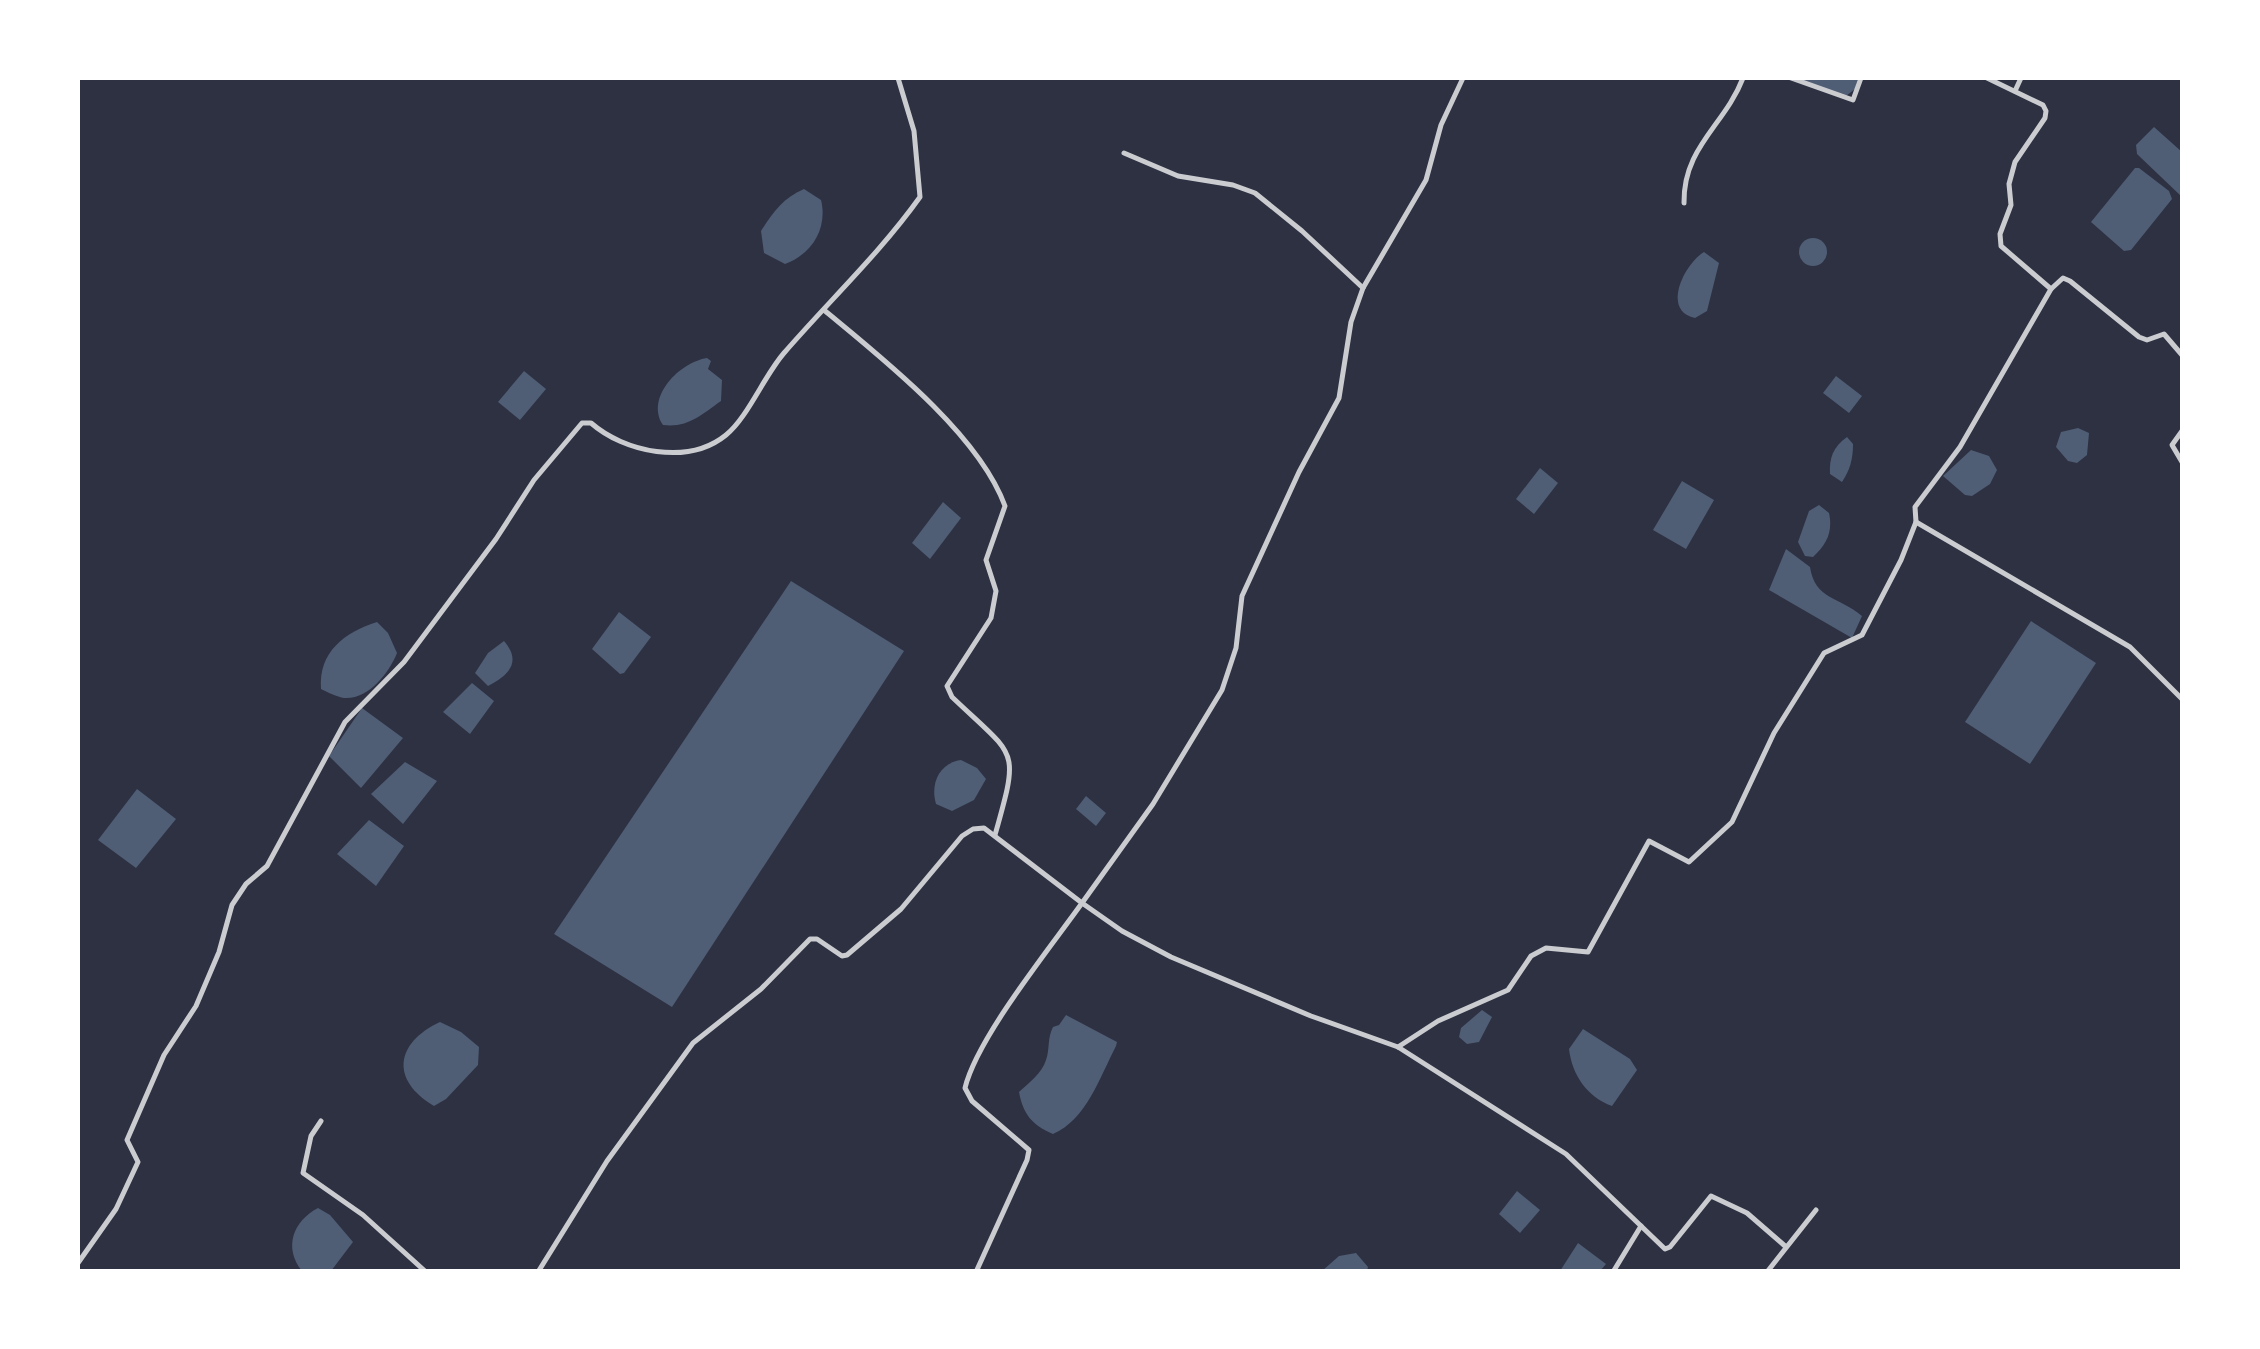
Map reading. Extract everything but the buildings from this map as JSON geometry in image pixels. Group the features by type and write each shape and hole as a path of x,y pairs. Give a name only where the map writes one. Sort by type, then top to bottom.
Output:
{"street":[{"path":"78,1263 116,1209 138,1162 127,1140 164,1054 196,1006 219,952 232,905 246,884 267,866 345,722 383,687 431,628 534,480 586,421 607,437 648,452 685,452 727,434 781,356 920,197 915,139 898,78"},
{"path":"976,1272 1027,1160 1028,1150 972,1100 965,1088 968,1076 998,1023 1162,789 1222,690 1236,648 1242,596 1299,472 1339,398 1351,322 1363,288 1426,180 1441,125 1462,78"},
{"path":"1684,203 1688,164 1743,78"},
{"path":"1791,78 1852,100 1861,78"},
{"path":"1986,78 2015,90 2046,110 2045,118 2014,162 2009,184 2011,205 2000,234 2001,246 2050,288"},
{"path":"2015,90 2022,78"},
{"path":"1124,153 1178,176 1233,185 1255,194 1363,288"},
{"path":"1398,1047 1438,1021 1508,990 1531,956 1546,948 1588,952 1649,841 1689,862 1732,822 1774,733 1824,653 1862,635 1889,586 1916,522 1915,507 1960,447 2050,288 2063,278 2070,281 2138,338 2147,340 2164,334 2182,355"},
{"path":"824,310 947,420 986,470 1005,506 986,560 996,590 992,618 947,686 952,697 1008,750 1012,776 995,835"},
{"path":"2182,432 2172,445 2182,462"},
{"path":"1916,522 2130,647 2182,699"},
{"path":"538,1272 606,1161 693,1043 761,989 810,939 817,938 842,956 847,955 901,909 962,836 972,829 984,828 1122,931 1171,957 1311,1016 1398,1047 1566,1154 1660,1246 1670,1247 1708,1199 1715,1196 1747,1213 1785,1246"},
{"path":"320,1121 303,1173 363,1215 426,1272"},
{"path":"1767,1272 1816,1210"},
{"path":"1612,1272 1641,1226"}],"water":[{"path":"1794,78 1858,78 1855,89 1846,96"},
{"path":"2154,127 2182,152 2182,197 2137,154 2136,145"},
{"path":"2135,168 2169,191 2172,199 2131,250 2124,251 2091,222"},
{"path":"804,189 821,200 820,230 803,254 785,264 764,253 761,231 779,206"},
{"path":"1813,238 1823,242 1827,252 1823,262 1813,266 1803,262 1799,252 1803,242"},
{"path":"1704,252 1719,263 1707,311 1695,318 1679,306 1679,287 1689,266"},
{"path":"707,358 711,361 708,369 722,380 721,401 687,422 663,425 658,403 668,383 686,366"},
{"path":"524,371 546,389 520,420 498,402"},
{"path":"1836,376 1862,396 1849,413 1823,393"},
{"path":"2078,428 2089,433 2087,455 2077,463 2068,461 2056,447 2061,432"},
{"path":"1847,437 1853,444 1852,455 1842,482 1830,474 1830,463 1835,449"},
{"path":"1971,450 1989,456 1997,470 1990,484 1972,496 1965,495 1943,476"},
{"path":"1540,468 1558,483 1534,514 1516,499"},
{"path":"1682,481 1714,500 1686,549 1653,530"},
{"path":"943,502 961,518 930,559 912,543"},
{"path":"1819,505 1829,513 1829,532 1813,557 1805,556 1798,542 1809,511"},
{"path":"1786,549 1810,567 1823,592 1862,616 1852,638 1769,590"},
{"path":"791,581 904,651 672,1007 554,934"},
{"path":"619,612 651,637 620,674 592,649"},
{"path":"2031,621 2096,663 2030,764 1965,722"},
{"path":"377,622 388,633 397,653 383,677 369,690 353,697 321,689 324,664 336,645 354,631"},
{"path":"504,641 512,655 511,667 488,686 475,673 488,653"},
{"path":"472,683 494,701 470,734 443,712"},
{"path":"362,708 403,738 361,788 329,756"},
{"path":"961,760 977,768 986,779 974,800 952,811 936,804 935,782 947,765"},
{"path":"405,762 437,781 403,824 371,794"},
{"path":"137,789 176,819 136,868 98,840"},
{"path":"1086,796 1106,813 1096,826 1076,809"},
{"path":"369,820 404,846 376,886 337,854"},
{"path":"1482,1010 1492,1017 1479,1042 1467,1044 1459,1037 1461,1028"},
{"path":"1066,1015 1117,1042 1083,1108 1075,1119 1053,1134 1030,1118 1019,1092 1042,1069 1053,1027"},
{"path":"440,1022 479,1047 478,1065 446,1099 434,1106 410,1085 404,1062 414,1040"},
{"path":"1583,1029 1630,1059 1637,1070 1612,1106 1588,1091 1573,1068 1569,1049"},
{"path":"1517,1191 1540,1210 1520,1233 1499,1214"},
{"path":"318,1208 330,1215 353,1242 331,1271 302,1271 293,1253 294,1236 302,1220"},
{"path":"1578,1243 1606,1264 1600,1271 1560,1271"},
{"path":"1356,1253 1367,1271 1322,1271 1339,1256"}]}
